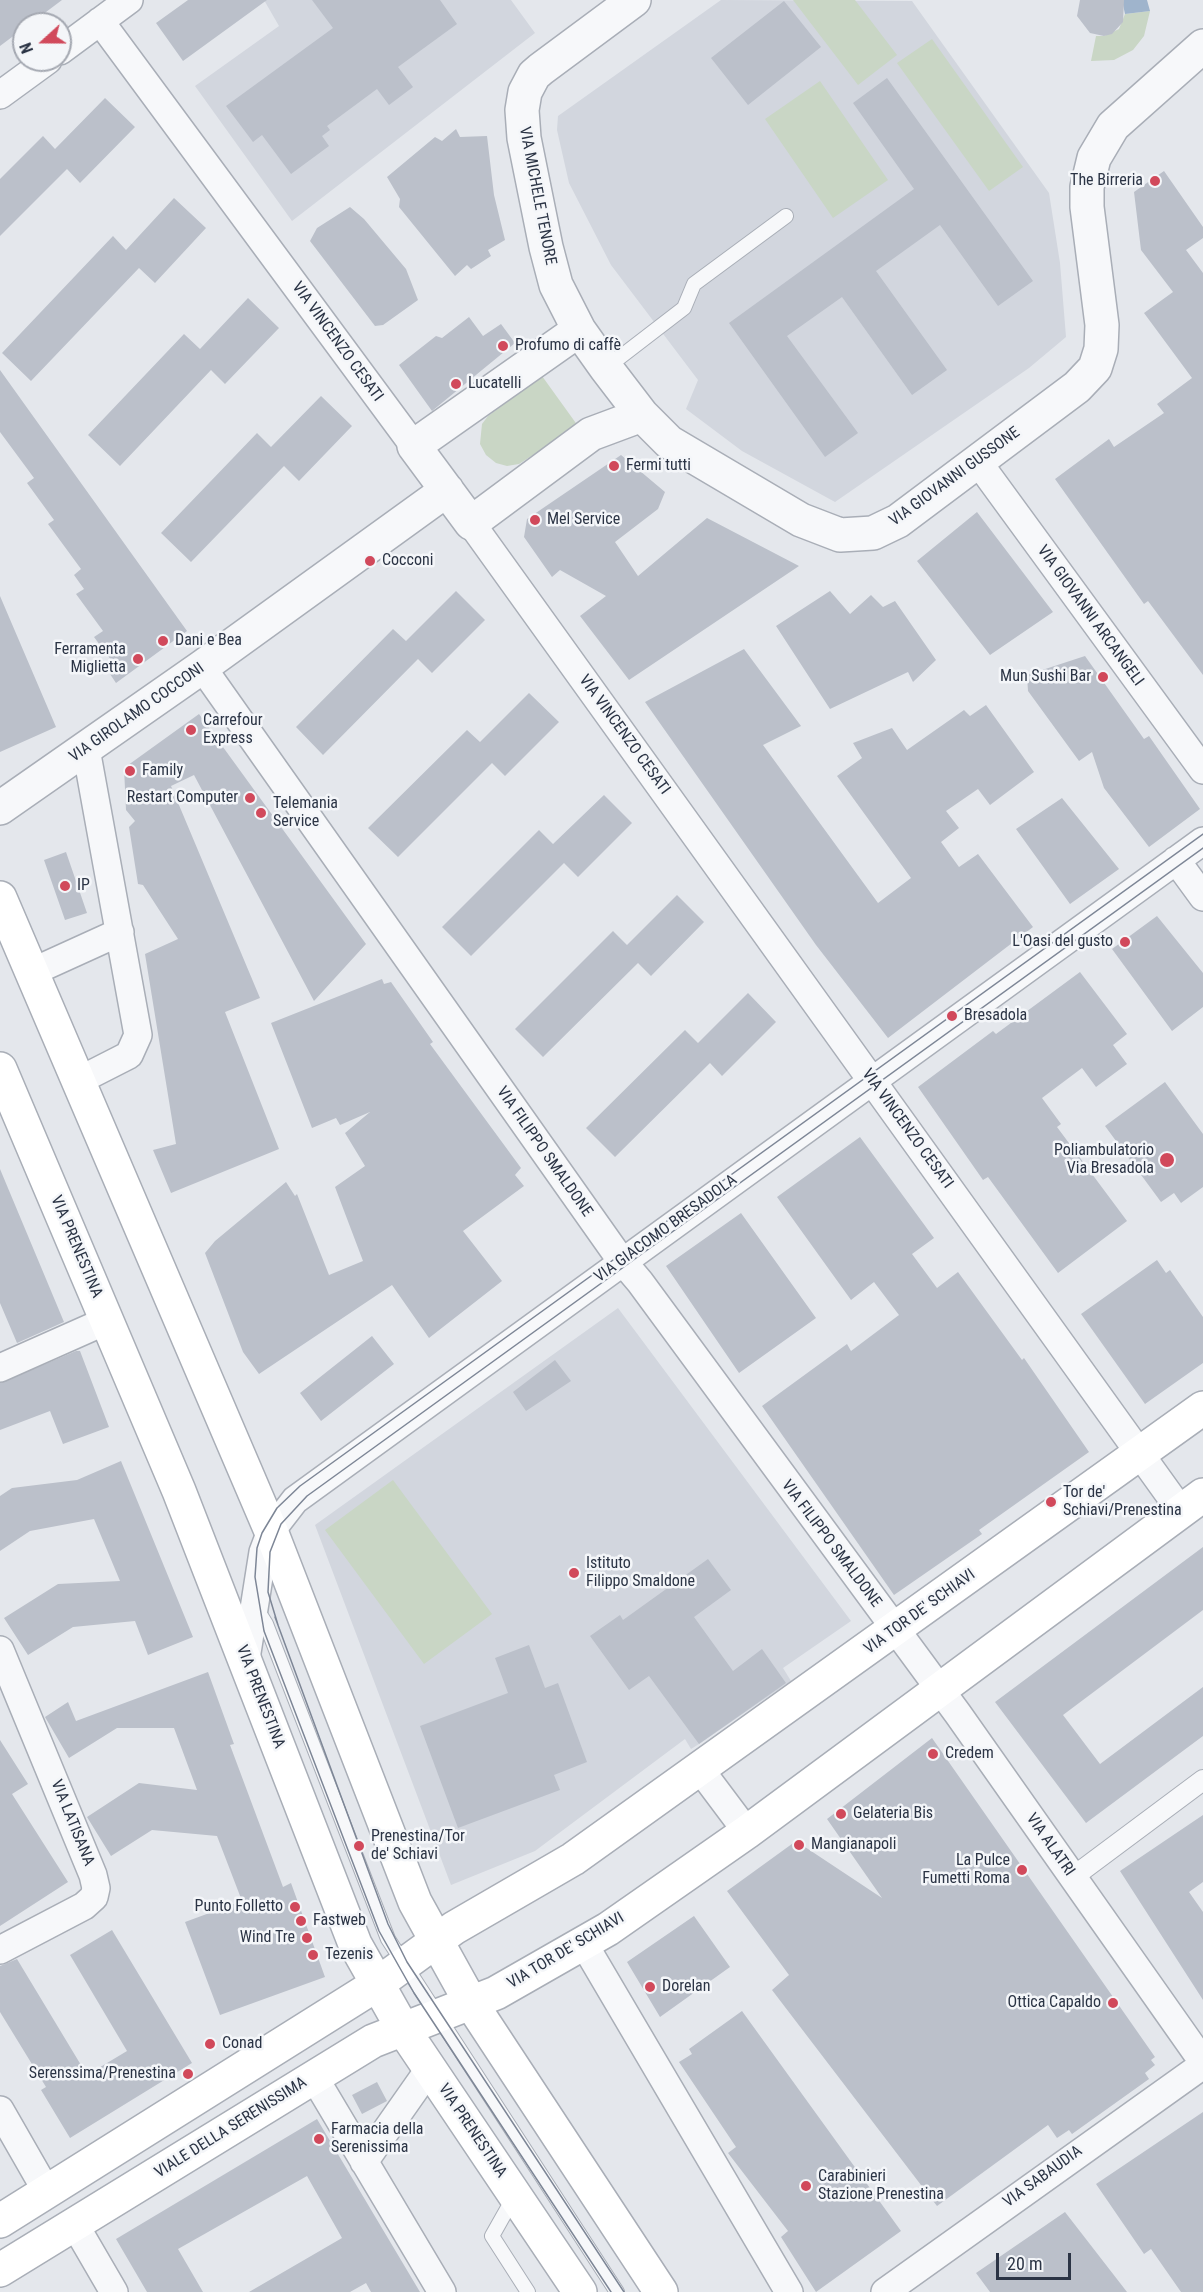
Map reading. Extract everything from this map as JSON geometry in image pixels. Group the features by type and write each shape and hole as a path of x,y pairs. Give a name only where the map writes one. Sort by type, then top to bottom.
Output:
{"main road":[{"path":"0,898 271,1531 393,1851 435,1941 471,2003 661,2292"},
{"name":"VIA PRENESTINA","path":"0,1069 108,1320 246,1659 349,1930 376,1985 403,2029 579,2292"},
{"name":"VIA TOR DE' SCHIAVI","path":"435,1941 573,1859 1203,1408"},
{"name":"VIA TOR DE' SCHIAVI","path":"471,2003 496,1993 584,1944 747,1832 1192,1503"},
{"path":"0,2220 376,1985 435,1941"},
{"name":"VIALE DELLA SERENISSIMA","path":"0,2270 373,2041 471,2003"}],"street":[{"path":"72,42 129,0"},
{"name":"VIA MICHELE TENORE","path":"606,368 579,330 562,299 549,262 524,138 523,101 529,83 541,69 634,0"},
{"name":"VIA VINCENZO CESATI","path":"100,21 471,523 1140,1454"},
{"name":"VIA GIOVANNI GUSSONE","path":"606,368 642,415 669,442 688,456 801,520 840,535 858,535 885,528 978,462 1077,387 1095,368 1101,349 1102,325 1093,254 1088,186 1094,158 1102,141 1113,126 1203,46"},
{"path":"0,95 32,72"},
{"path":"414,446 579,330"},
{"path":"471,523 591,434 642,415"},
{"name":"VIA GIOVANNI ARCANGELI","path":"978,462 1203,770"},
{"name":"VIA GIROLAMO COCCONI","path":"0,808 202,667 447,490"},
{"name":"VIA FILIPPO SMALDONE","path":"202,667 622,1261 896,1629"},
{"path":"78,1081 124,1059 134,1049 136,1042 136,1017 86,749"},
{"name":"VIA GIACOMO BRESADOLA","path":"246,1659 262,1558 271,1531 295,1500 1203,841"},
{"path":"1176,860 1203,897"},
{"path":"32,972 120,932"},
{"path":"0,1368 108,1320"},
{"name":"VIA TOR DE' SCHIAVI","path":"1140,1454 1192,1503"},
{"name":"VIA ALATRI","path":"896,1629 1073,1876 1203,2063"},
{"name":"VIA LATISANA","path":"0,1650 93,1875 96,1888 93,1897 84,1906 0,1950"},
{"path":"699,1768 747,1832"},
{"path":"1073,1876 1203,1780"},
{"path":"584,1944 789,2292"},
{"name":"VIA SABAUDIA","path":"885,2292 1203,2063"},
{"path":"364,2162 430,2068"},
{"path":"314,2077 442,2292"},
{"path":"1,2115 47,2192"},
{"path":"75,2225 114,2292"}],"lane":[{"path":"606,368 684,308 694,284 786,216"},
{"path":"254,1600 266,1624 383,1928 436,2016 617,2292"},
{"path":"515,2195 492,2236 528,2292"}],"shaded area":[{"path":"264,0 511,0 535,33 292,221 195,86 279,26"},
{"path":"721,0 912,1 1049,193 1060,263 1066,337 1029,368 835,502 742,451 686,409 698,380 611,265 569,183 557,130 558,116"},
{"name":"Istituto Filippo Smaldone","path":"618,1308 851,1621 783,1668 791,1681 699,1744 691,1749 685,1739 535,1851 451,1885 315,1525"}],"green space":[{"path":"793,0 855,0 897,55 858,85"},
{"path":"1150,11 1144,36 1133,50 1114,60 1091,61 1096,36 1104,36 1119,29 1125,14"},
{"path":"932,39 1023,167 989,191 897,63"},
{"path":"820,81 888,180 833,218 765,119"},
{"path":"542,376 578,426 519,464 507,466 496,463 486,455 480,444 482,424 488,416"},
{"path":"393,1480 492,1614 424,1664 325,1530"}],"water":[{"path":"1122,0 1147,0 1150,11 1125,14"}],"building":[{"path":"0,0 62,0 46,12 12,12 12,37 0,46"},
{"path":"188,0 267,0 183,61 156,23"},
{"path":"312,0 440,0 457,24 398,67 413,87 389,105 377,89 327,126 330,130 322,136 329,146 291,174 262,135 253,142 226,106 333,28"},
{"path":"1080,0 1124,0 1123,22 1112,34 1104,36 1090,33 1077,16"},
{"path":"784,1 821,47 748,105 711,58"},
{"path":"887,78 1033,281 998,306 940,225 876,271 947,370 912,395 842,297 787,336 858,433 825,457 729,323 914,189 853,103"},
{"path":"105,98 135,127 80,183 67,169 0,236 0,179 43,136 55,149"},
{"path":"456,129 460,137 487,136 494,195 505,240 488,250 491,256 471,269 467,265 455,276 399,207 400,199 387,177 435,137 442,141"},
{"path":"1164,171 1203,227 1203,238 1186,250 1203,273 1203,675 1148,601 1144,604 1055,479 1109,439 1114,447 1164,413 1157,404 1192,378 1144,313 1173,292 1141,250 1134,192"},
{"path":"174,198 206,228 155,283 139,268 31,381 2,353 113,236 126,250"},
{"path":"350,207 364,219 406,269 418,300 383,325 375,326 310,241 317,228"},
{"path":"248,298 279,328 225,384 211,370 120,466 88,435 184,334 200,349"},
{"path":"469,317 483,336 501,324 515,343 432,411 399,365 436,336 442,338"},
{"path":"0,370 187,631 116,683 104,665 111,660 94,637 103,631 76,594 84,589 74,575 81,569 48,524 54,520 27,483 34,478 0,432"},
{"path":"321,396 352,426 299,481 284,466 191,562 161,533 257,433 271,447"},
{"path":"621,455 665,492 658,509 615,542 638,576 707,518 799,566 629,680 580,616 606,596 560,570 552,577 524,537 527,519"},
{"path":"977,512 1053,612 990,655 917,561"},
{"path":"456,591 485,620 432,673 418,659 323,755 296,727 393,629 406,641"},
{"path":"830,591 850,614 871,595 883,607 895,601 936,660 913,682 908,672 830,709 776,626"},
{"path":"0,596 56,727 0,752"},
{"path":"744,649 801,726 763,745 878,903 911,878 837,776 862,758 853,743 892,728 907,750 964,710 970,716 986,705 1034,772 990,805 978,789 946,811 959,828 941,842 959,867 978,854 1033,927 888,1038 816,945 645,702"},
{"path":"1085,656 1144,739 1149,736 1200,809 1149,847 1104,788 1092,752 1079,761 1028,691 1027,675"},
{"path":"529,693 559,722 505,776 492,763 398,857 368,828 467,730 480,742"},
{"path":"199,714 366,944 314,1001 194,775 171,786 260,998 225,1012 279,1149 171,1193 153,1150 176,1144 145,954 178,939 143,885 138,884 129,827 135,821 126,810 124,768"},
{"path":"604,795 632,823 578,877 564,863 471,956 442,927 539,830 553,844"},
{"path":"1062,798 1119,869 1070,904 1016,829"},
{"name":"IP","path":"66,852 87,913 65,920 44,860"},
{"path":"677,895 704,922 651,976 638,963 543,1057 515,1029 613,931 627,945"},
{"path":"1157,916 1203,973 1203,1007 1172,1031 1112,949"},
{"path":"1080,972 1127,1034 1113,1045 1127,1064 1096,1087 1082,1068 1042,1098 1061,1124 1057,1127 1127,1221 1058,1273 988,1177 983,1180 918,1087 993,1031 996,1034"},
{"path":"382,979 384,984 391,982 433,1042 430,1044 521,1168 515,1175 524,1186 463,1231 502,1281 429,1338 392,1285 259,1374 243,1352 205,1253 215,1241 286,1182 295,1196 297,1194 329,1275 363,1261 335,1187 365,1166 345,1133 370,1112 340,1125 336,1118 312,1128 271,1023"},
{"path":"748,993 776,1022 722,1076 710,1063 615,1157 586,1128 685,1030 698,1043"},
{"name":"Poliambulatorio Via Bresadola","path":"1165,1082 1203,1134 1203,1187 1181,1203 1174,1193 1161,1202 1105,1126"},
{"path":"860,1137 934,1238 912,1254 937,1288 958,1272 1022,1360 1024,1358 1089,1452 979,1530 982,1534 894,1595 762,1406 847,1344 851,1351 899,1315 874,1282 851,1300 777,1197"},
{"path":"0,1169 64,1322 17,1343 0,1303"},
{"path":"741,1213 816,1318 739,1373 666,1266"},
{"path":"1157,1260 1166,1273 1170,1270 1203,1317 1203,1363 1145,1404 1081,1314"},
{"path":"372,1336 394,1364 321,1421 300,1393"},
{"path":"80,1351 109,1427 63,1444 50,1411 0,1430 0,1383"},
{"path":"555,1360 571,1381 526,1411 513,1392"},
{"path":"121,1461 193,1637 148,1655 135,1621 73,1627 28,1655 4,1618 58,1584 120,1581 94,1519 30,1531 0,1551 0,1496 12,1488 77,1480"},
{"path":"1203,1547 1203,1610 1063,1715 1100,1764 1203,1687 1203,1736 1086,1823 995,1702"},
{"path":"708,1559 731,1590 694,1617 733,1671 762,1649 786,1683 699,1744 649,1676 629,1690 590,1636 620,1615 623,1620"},
{"path":"529,1645 545,1688 558,1683 587,1762 554,1775 560,1790 458,1828 420,1726 508,1693 495,1658"},
{"path":"208,1672 234,1744 230,1745 283,1887 291,1883 325,1977 220,2015 185,1922 242,1901 217,1836 152,1830 111,1856 87,1817 139,1783 197,1790 174,1728 117,1728 69,1758 45,1717 68,1702 76,1721"},
{"path":"932,1738 1155,2057 1151,2060 1155,2065 1145,2073 1149,2079 1072,2134 1069,2130 1057,2138 1048,2125 937,2206 772,1990 789,1975 727,1891 796,1841 882,1898 827,1819"},
{"path":"0,1740 28,1784 12,1794 68,1882 0,1926"},
{"path":"1203,1815 1203,1882 1189,1892 1203,1912 1203,2000 1120,1871"},
{"path":"694,1916 730,1967 660,2017 627,1962"},
{"path":"112,1930 192,2063 70,2138 41,2090 46,2087 0,2012 0,1966 17,1959 87,2075 127,2051 70,1955"},
{"path":"742,2011 901,2231 816,2292 781,2237 788,2231 728,2153 736,2147 679,2062 692,2054 689,2049"},
{"path":"377,2082 387,2101 362,2114 352,2095"},
{"path":"1203,2112 1203,2292 1181,2292 1151,2249 1144,2254 1096,2184"},
{"path":"317,2119 420,2292 371,2292 366,2283 350,2292 249,2292 342,2238 307,2176 178,2249 203,2292 147,2292 116,2239"},
{"path":"1065,2212 1127,2292 990,2292 976,2273"}],"tram line":[{"path":"611,2292 414,1993 379,1931 264,1631 255,1577 257,1548 262,1533 277,1508 300,1486 1203,834"},
{"path":"278,1625 268,1592 270,1552 281,1524 307,1496 1203,848"},
{"path":"275,1617 388,1924 407,1962 624,2292"}],"place":[{"name":"The Birreria","path":"1155,181"},
{"name":"Profumo di caffè","path":"503,346"},
{"name":"Lucatelli","path":"456,384"},
{"name":"Fermi tutti","path":"614,466"},
{"name":"Mel Service","path":"535,520"},
{"name":"Cocconi","path":"370,561"},
{"name":"Dani e Bea","path":"163,641"},
{"name":"Ferramenta Miglietta","path":"138,659"},
{"name":"Mun Sushi Bar","path":"1103,677"},
{"name":"Carrefour Express","path":"191,730"},
{"name":"Family","path":"130,771"},
{"name":"Restart Computer","path":"250,798"},
{"name":"Telemania Service","path":"261,813"},
{"name":"IP","path":"65,886"},
{"name":"L'Oasi del gusto","path":"1125,942"},
{"name":"Bresadola","path":"952,1016"},
{"name":"Poliambulatorio Via Bresadola","path":"1167,1160"},
{"name":"Tor de' Schiavi/Prenestina","path":"1051,1502"},
{"name":"Istituto Filippo Smaldone","path":"574,1573"},
{"name":"Credem","path":"933,1754"},
{"name":"Gelateria Bis","path":"841,1814"},
{"name":"Mangianapoli","path":"799,1845"},
{"name":"Prenestina/Tor de' Schiavi","path":"359,1846"},
{"name":"La Pulce Fumetti Roma","path":"1022,1870"},
{"name":"Punto Folletto","path":"295,1907"},
{"name":"Fastweb","path":"301,1921"},
{"name":"Wind Tre","path":"307,1938"},
{"name":"Tezenis","path":"313,1955"},
{"name":"Dorelan","path":"650,1987"},
{"name":"Ottica Capaldo","path":"1113,2003"},
{"name":"Conad","path":"210,2044"},
{"name":"Serenssima/Prenestina","path":"188,2074"},
{"name":"Farmacia della Serenissima","path":"319,2139"},
{"name":"Carabinieri Stazione Prenestina","path":"806,2186"}]}
